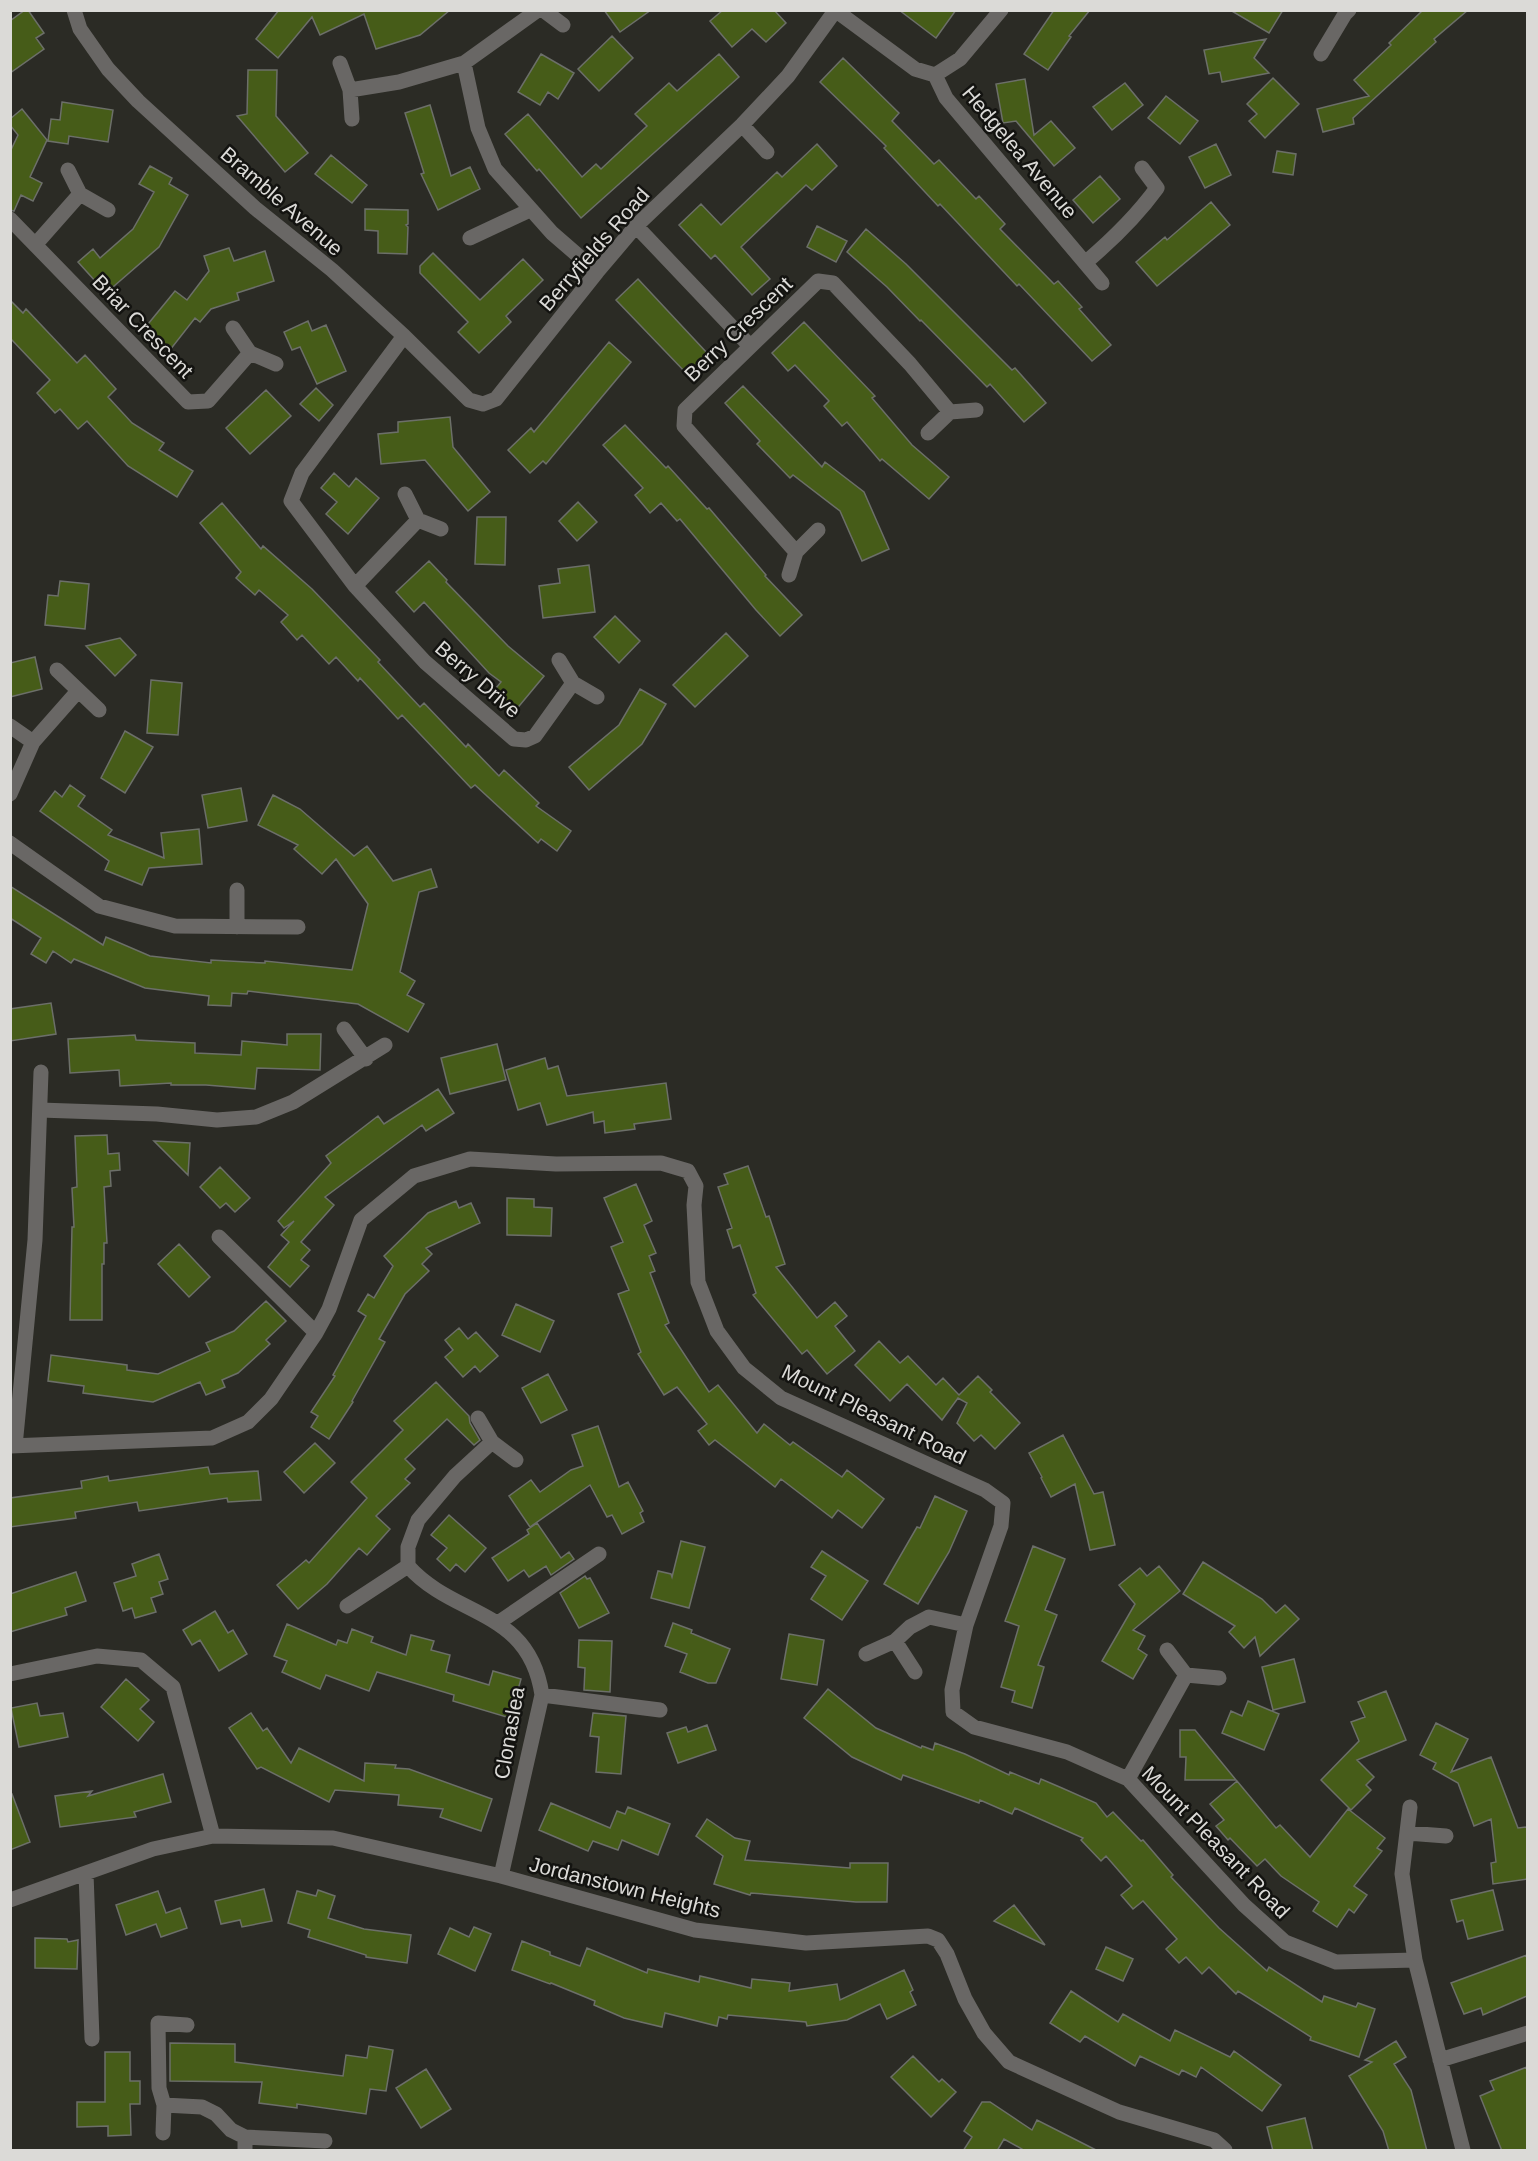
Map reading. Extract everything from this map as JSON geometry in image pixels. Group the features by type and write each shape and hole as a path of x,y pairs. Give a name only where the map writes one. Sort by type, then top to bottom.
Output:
{"street":[{"name":"Bramble Avenue","path":"74,10 80,29 108,69 138,101 255,208 332,270 469,400 483,404"},
{"path":"350,90 399,82 464,63 538,10"},
{"path":"543,10 563,25"},
{"path":"935,75 960,59 1001,10"},
{"name":"Hedgelea Avenue","path":"835,11 915,69 935,75 946,98 1102,283"},
{"name":"Berryfields Road","path":"483,404 496,399 636,226 742,125 788,76 835,11"},
{"path":"1321,54 1345,12"},
{"path":"340,63 350,90 352,119"},
{"path":"464,63 478,128 495,169 552,233 597,272"},
{"path":"742,125 767,152"},
{"path":"1085,263 1119,234 1142,209 1157,188 1142,168"},
{"path":"68,170 80,194 108,210"},
{"path":"35,245 80,194"},
{"path":"470,238 530,210"},
{"name":"Briar Crescent","path":"10,219 188,402 208,401 250,353"},
{"path":"636,226 750,346"},
{"name":"Berry Crescent","path":"796,552 684,426 685,410 818,281 833,283 910,364 950,412"},
{"path":"233,328 250,353 276,364"},
{"name":"Berry Drive","path":"404,336 302,473 291,501 355,586 424,662 514,739 526,740 535,736 573,683"},
{"path":"928,433 950,412 976,410"},
{"path":"405,494 418,520 441,529"},
{"path":"355,586 418,520"},
{"path":"789,575 796,552 818,530"},
{"path":"560,660 573,683 597,697"},
{"path":"57,670 99,710"},
{"path":"10,794 33,742 78,690"},
{"path":"10,726 33,742"},
{"path":"10,843 99,906 175,926 298,927"},
{"path":"237,890 237,927"},
{"path":"344,1029 366,1059"},
{"path":"40,1110 157,1114 217,1120 256,1117 292,1102 366,1059 385,1045"},
{"path":"13,1446 35,1240 41,1072"},
{"name":"Mount Pleasant Road","path":"13,1446 212,1438 248,1422 272,1399 329,1310 361,1220 414,1176 470,1159 556,1164 661,1163 688,1171 696,1186 694,1205 699,1282 717,1331 744,1368 781,1398 985,1490 1003,1503 1001,1526 966,1625 952,1690 953,1712 974,1727 1067,1752 1128,1779 1244,1905 1285,1942 1336,1962 1415,1960"},
{"path":"219,1238 316,1333"},
{"path":"478,1418 492,1442 516,1460"},
{"path":"347,1606 408,1566 408,1547 418,1520 455,1476 492,1442"},
{"path":"498,1623 598,1554"},
{"name":"Clonaslea","path":"408,1566 422,1582 498,1623 525,1647 539,1677 542,1695 501,1876"},
{"path":"866,1654 895,1641 910,1627 929,1617 966,1625"},
{"path":"895,1641 915,1672"},
{"path":"1167,1650 1186,1675 1219,1678"},
{"path":"10,1674 98,1656 141,1660 173,1687 213,1836"},
{"path":"1128,1779 1186,1675"},
{"path":"542,1695 660,1710"},
{"path":"1410,1807 1402,1874 1415,1960 1463,2151"},
{"path":"1407,1833 1446,1836"},
{"name":"Jordanstown Heights","path":"10,1900 153,1849 213,1836 333,1838 501,1876 695,1930 806,1943 928,1936 938,1940 947,1954 965,1999 984,2033 1009,2062 1119,2112 1214,2140 1225,2151"},
{"path":"86,1873 92,2039"},
{"path":"163,2133 164,2105 159,2088 158,2023 187,2025"},
{"path":"1440,2060 1527,2033"},
{"path":"164,2105 201,2107 216,2114 245,2144 325,2142"}],"building":[{"path":"28,10 44,33 36,38 44,49 10,73 10,21"},
{"path":"279,10 450,10 420,35 376,49 364,14 320,35 312,17 278,58 256,39"},
{"path":"604,10 651,10 620,32"},
{"path":"723,10 774,10 786,23 766,42 752,29 732,47 710,21"},
{"path":"899,10 956,10 936,38"},
{"path":"1054,10 1090,10 1069,36 1071,37 1048,70 1024,54"},
{"path":"1230,10 1283,10 1269,33"},
{"path":"1423,10 1468,10 1434,39 1436,42 1353,118 1354,124 1323,132 1317,109 1369,96 1354,80"},
{"path":"612,36 633,58 599,91 578,69"},
{"path":"1266,39 1254,58 1269,73 1222,82 1220,72 1209,74 1204,50"},
{"path":"541,54 574,73 558,99 548,92 540,105 518,92"},
{"path":"719,54 739,77 581,218 505,134 528,114 582,177 596,164 601,169 647,126 635,114 669,83 677,91"},
{"path":"843,58 899,113 892,121 934,164 939,160 976,199 979,196 1005,224 1000,229 1054,284 1058,281 1082,307 1079,309 1111,345 1092,361 940,204 938,206 884,148 886,146 820,82"},
{"path":"248,70 277,70 276,116 308,153 285,172 237,116 247,114"},
{"path":"1273,78 1299,104 1265,138 1249,121 1257,114 1247,104"},
{"path":"1025,79 1034,135 1051,121 1075,148 1054,166 1016,121 1003,123 996,84"},
{"path":"1125,83 1143,105 1112,130 1093,107"},
{"path":"1166,96 1198,121 1180,144 1148,118"},
{"path":"62,102 113,110 108,142 69,136 68,144 48,141 51,119 60,120"},
{"path":"430,105 451,176 470,167 480,189 438,210 421,174 424,173 405,113"},
{"path":"22,109 47,140 30,177 42,183 33,201 21,195 14,211 10,210 10,152 18,135 10,125 10,119"},
{"path":"817,144 837,166 812,190 806,185 741,247 770,279 752,295 715,255 711,259 679,225 701,204 721,225 777,172 782,177"},
{"path":"1216,144 1231,175 1205,188 1189,157"},
{"path":"1277,151 1296,154 1293,175 1273,172"},
{"path":"331,155 367,185 352,203 315,174"},
{"path":"150,166 172,178 169,184 188,195 159,247 106,293 78,262 93,249 100,258 133,229 154,192 139,184"},
{"path":"1100,176 1120,199 1093,223 1073,200"},
{"path":"1211,202 1230,225 1157,286 1136,262 1165,237 1167,240"},
{"path":"365,209 408,210 407,254 378,253 378,231 365,230"},
{"path":"817,226 847,241 836,262 807,247"},
{"path":"866,229 906,264 1012,370 1015,368 1046,403 1024,422 990,384 987,387 887,287 847,252"},
{"path":"229,248 234,261 265,251 274,281 237,293 239,300 211,309 200,322 195,318 170,350 144,329 175,291 187,300 209,271 204,256"},
{"path":"433,253 480,300 523,259 543,280 506,316 511,322 479,353 458,332 468,322 420,273 420,266"},
{"path":"638,279 708,354 687,374 616,300"},
{"path":"10,300 23,313 26,309 77,363 85,355 116,389 108,397 132,423 164,443 159,450 193,471 177,497 128,466 87,421 78,429 60,409 55,413 37,393 50,380 10,338"},
{"path":"308,321 312,331 326,325 346,371 317,384 300,347 292,350 284,332"},
{"path":"804,322 875,396 872,398 912,445 949,477 929,499 882,459 880,461 847,422 842,426 824,406 829,401 795,365 788,371 772,353"},
{"path":"609,342 631,362 546,464 543,461 530,473 508,450 531,428 534,432"},
{"path":"743,386 822,467 825,462 864,492 889,549 862,561 840,511 793,475 790,478 757,444 760,441 725,403"},
{"path":"316,388 333,405 319,421 300,404"},
{"path":"266,390 291,416 250,454 226,428"},
{"path":"450,417 453,447 490,492 468,511 425,460 381,464 378,434 398,432 398,422"},
{"path":"625,425 666,468 668,466 707,509 709,508 765,576 802,615 780,636 680,519 677,521 661,503 650,513 635,495 643,488 603,445"},
{"path":"334,473 349,487 356,478 379,498 348,534 326,514 337,502 321,488"},
{"path":"578,502 597,522 577,541 559,521"},
{"path":"222,503 261,549 263,546 312,589 380,660 378,662 420,707 424,703 466,747 468,744 499,776 504,770 539,803 536,806 571,831 557,851 541,839 538,843 475,785 471,788 402,715 398,719 360,678 358,681 336,657 329,664 302,635 297,640 281,622 288,615 259,590 255,595 236,578 241,572 200,523"},
{"path":"477,517 506,517 505,565 475,564"},
{"path":"429,561 447,580 446,582 508,646 544,676 515,711 492,693 501,682 489,673 424,602 414,612 396,592"},
{"path":"589,565 595,612 543,618 539,586 560,583 558,569"},
{"path":"60,581 89,584 85,629 45,625 48,595 58,596"},
{"path":"615,616 640,641 619,663 594,637"},
{"path":"726,633 748,656 695,707 673,685"},
{"path":"120,638 136,655 115,676 86,646"},
{"path":"35,657 42,689 10,697 10,663"},
{"path":"151,680 182,683 178,735 147,733"},
{"path":"640,689 666,704 642,744 589,790 569,767 619,725"},
{"path":"125,731 153,747 125,793 101,778"},
{"path":"70,785 85,796 78,806 112,830 108,835 164,858 161,833 199,829 202,864 149,868 142,885 105,870 109,861 40,811 55,791 62,797"},
{"path":"241,788 247,821 208,828 202,795"},
{"path":"273,795 300,809 354,856 367,846 393,881 431,869 437,887 419,892 400,972 415,981 407,995 424,1004 408,1032 358,1004 248,991 247,994 232,993 231,1006 208,1005 209,996 145,988 74,959 71,963 53,951 46,963 31,954 41,938 10,918 10,886 103,945 106,937 150,956 211,963 211,960 265,963 265,961 352,970 368,904 336,859 322,874 294,849 298,845 258,825"},
{"path":"51,1003 56,1034 10,1041 10,1009"},
{"path":"287,1034 321,1034 320,1070 257,1068 255,1089 171,1085 171,1083 120,1086 119,1070 70,1073 68,1039 135,1035 136,1040 195,1043 195,1053 241,1055 242,1041 287,1045"},
{"path":"497,1044 506,1080 450,1094 441,1058"},
{"path":"545,1058 548,1069 558,1066 567,1096 666,1083 671,1119 634,1124 635,1129 605,1133 604,1121 594,1123 593,1112 547,1125 540,1103 518,1110 506,1070"},
{"path":"438,1089 454,1113 426,1131 422,1125 325,1197 334,1205 301,1242 310,1250 301,1260 309,1266 290,1287 268,1267 289,1242 281,1235 294,1221 284,1228 278,1221 331,1163 326,1156 378,1116 384,1124"},
{"path":"107,1135 108,1154 119,1153 120,1170 110,1171 111,1186 104,1187 107,1243 104,1243 104,1264 102,1264 102,1320 70,1320 72,1227 74,1227 72,1188 77,1187 75,1136"},
{"path":"154,1141 190,1143 188,1175"},
{"path":"748,1166 766,1217 769,1216 785,1264 776,1267 817,1318 835,1302 847,1316 835,1326 855,1351 827,1374 807,1350 802,1354 753,1295 756,1293 740,1245 733,1248 727,1230 732,1228 718,1187 728,1184 724,1174"},
{"path":"220,1167 250,1198 235,1212 226,1203 220,1208 200,1187"},
{"path":"636,1184 652,1221 644,1225 656,1253 649,1256 655,1271 650,1273 669,1323 665,1325 709,1392 718,1385 757,1433 764,1424 790,1445 793,1442 842,1477 847,1470 884,1499 862,1528 838,1510 832,1518 781,1479 775,1487 715,1440 709,1445 698,1431 707,1424 677,1387 664,1395 638,1354 641,1352 618,1294 629,1290 611,1247 623,1242 604,1198"},
{"path":"507,1198 534,1199 534,1207 552,1208 551,1236 507,1235"},
{"path":"456,1201 459,1208 471,1203 480,1223 426,1248 432,1254 422,1264 429,1271 405,1294 379,1339 385,1342 353,1402 329,1439 311,1427 318,1416 311,1412 335,1376 333,1375 366,1316 358,1311 368,1294 374,1298 393,1266 384,1256 428,1213"},
{"path":"179,1244 210,1277 189,1297 158,1264"},
{"path":"266,1301 286,1321 266,1340 270,1344 238,1373 222,1380 225,1387 206,1395 200,1382 153,1402 83,1393 84,1386 48,1381 51,1355 127,1365 127,1370 158,1374 210,1351 206,1343 234,1331"},
{"path":"516,1304 554,1321 540,1352 502,1335"},
{"path":"459,1328 468,1339 476,1332 498,1356 480,1372 475,1366 463,1377 445,1357 453,1350 445,1340"},
{"path":"879,1341 900,1363 908,1356 936,1385 943,1378 959,1395 978,1376 1020,1423 995,1449 981,1435 974,1441 957,1423 967,1403 958,1398 942,1420 907,1384 890,1401 855,1365"},
{"path":"548,1374 567,1410 541,1423 522,1388"},
{"path":"436,1382 469,1416 470,1423 480,1440 474,1445 447,1419 405,1459 415,1469 405,1479 410,1483 376,1516 390,1529 367,1555 359,1548 327,1584 298,1609 277,1585 306,1560 309,1563 367,1498 351,1482 403,1430 394,1421"},
{"path":"598,1426 619,1487 628,1482 643,1511 640,1513 644,1522 622,1534 612,1515 607,1517 590,1485 530,1527 509,1496 531,1480 540,1492 571,1470 583,1466 572,1435"},
{"path":"1063,1435 1094,1494 1103,1492 1115,1545 1090,1550 1075,1484 1051,1497 1029,1453"},
{"path":"315,1443 335,1463 304,1493 284,1472"},
{"path":"208,1467 210,1474 258,1471 261,1500 228,1502 227,1498 139,1511 137,1502 75,1512 76,1518 10,1527 10,1498 82,1488 81,1481 108,1476 109,1481"},
{"path":"935,1496 967,1511 949,1552 918,1604 884,1584 917,1527 920,1528"},
{"path":"449,1515 486,1548 465,1572 456,1564 450,1571 437,1559 447,1548 431,1535"},
{"path":"537,1523 561,1558 569,1552 574,1559 551,1575 546,1566 529,1577 524,1570 508,1581 492,1558 529,1534 527,1530"},
{"path":"681,1541 705,1547 689,1608 651,1598 658,1571 671,1574 672,1577"},
{"path":"1033,1546 1065,1559 1045,1610 1057,1615 1038,1665 1044,1667 1032,1708 1012,1702 1015,1691 1001,1687 1019,1626 1005,1621"},
{"path":"822,1551 868,1581 842,1620 811,1599 826,1576 811,1567"},
{"path":"159,1554 168,1579 159,1582 163,1594 151,1598 156,1612 135,1618 132,1608 123,1611 114,1583 136,1576 132,1564"},
{"path":"1203,1562 1262,1599 1276,1613 1285,1605 1299,1619 1260,1656 1255,1637 1244,1648 1229,1632 1235,1626 1183,1594"},
{"path":"1159,1566 1180,1591 1133,1630 1145,1636 1138,1649 1147,1655 1133,1679 1102,1661 1135,1604 1119,1585 1140,1568 1147,1576"},
{"path":"76,1572 86,1601 65,1608 67,1615 10,1632 10,1594"},
{"path":"585,1576 587,1579 590,1578 609,1613 579,1628 560,1593"},
{"path":"215,1611 228,1633 233,1630 247,1654 219,1671 200,1640 192,1645 183,1630"},
{"path":"673,1623 730,1649 716,1683 708,1683 680,1672 687,1654 665,1646"},
{"path":"287,1624 336,1645 338,1640 347,1643 352,1629 373,1637 371,1642 406,1655 411,1635 434,1641 431,1650 450,1655 446,1672 489,1685 493,1671 521,1679 510,1718 453,1701 454,1695 377,1672 369,1691 326,1675 320,1689 282,1672 287,1661 274,1656"},
{"path":"789,1634 824,1640 817,1685 781,1679"},
{"path":"579,1640 612,1641 610,1692 584,1690 585,1668 578,1667"},
{"path":"1294,1659 1305,1702 1273,1710 1262,1667"},
{"path":"126,1679 149,1700 140,1709 154,1722 138,1741 101,1707"},
{"path":"828,1689 876,1728 921,1748 922,1746 933,1750 935,1743 965,1754 1009,1775 1010,1772 1039,1784 1041,1779 1062,1788 1096,1803 1107,1817 1113,1812 1141,1841 1143,1840 1173,1875 1171,1877 1219,1928 1267,1971 1269,1967 1322,2002 1324,1996 1356,2007 1358,2003 1375,2009 1359,2057 1310,2040 1311,2037 1238,1991 1236,1994 1209,1967 1202,1974 1186,1957 1179,1963 1166,1949 1177,1939 1143,1901 1133,1909 1121,1895 1132,1886 1106,1856 1101,1861 1081,1840 1083,1838 1015,1808 1012,1814 980,1800 979,1803 903,1775 901,1780 852,1757 804,1718"},
{"path":"1386,1691 1406,1740 1357,1760 1374,1777 1366,1785 1371,1790 1351,1810 1321,1780 1359,1741 1351,1722 1365,1717 1358,1702"},
{"path":"1248,1701 1279,1714 1264,1750 1222,1733 1231,1711 1242,1716"},
{"path":"37,1703 40,1716 63,1713 68,1737 19,1747 11,1708"},
{"path":"251,1713 263,1731 267,1728 291,1763 299,1748 364,1781 365,1763 396,1765 395,1768 409,1769 492,1799 481,1831 440,1817 443,1809 398,1805 399,1795 335,1790 329,1802 261,1767 257,1769 229,1728"},
{"path":"593,1713 626,1716 621,1774 596,1772 599,1737 590,1736"},
{"path":"1436,1723 1468,1739 1451,1772 1491,1757 1518,1828 1527,1827 1527,1879 1493,1884 1491,1863 1496,1862 1491,1819 1474,1826 1458,1783 1433,1769 1436,1763 1420,1755"},
{"path":"707,1725 716,1750 678,1763 667,1733 686,1727 688,1732"},
{"path":"1180,1730 1195,1730 1236,1780 1185,1780 1186,1757 1180,1757"},
{"path":"163,1774 171,1802 134,1812 136,1817 60,1827 55,1796 92,1791 88,1796"},
{"path":"1237,1781 1276,1828 1280,1825 1310,1857 1348,1809 1385,1838 1377,1848 1382,1851 1354,1886 1367,1895 1354,1913 1349,1909 1337,1927 1313,1911 1319,1902 1281,1876 1265,1859 1257,1866 1216,1826 1224,1820 1210,1804"},
{"path":"12,1794 30,1842 10,1850 10,1795"},
{"path":"551,1803 610,1828 617,1811 625,1814 628,1807 670,1824 658,1855 622,1840 618,1850 593,1841 588,1851 539,1830"},
{"path":"707,1819 735,1838 750,1841 745,1860 850,1868 850,1863 888,1863 887,1902 856,1902 751,1893 750,1895 714,1884 723,1856 696,1836"},
{"path":"264,1889 272,1921 242,1927 240,1920 221,1924 215,1901"},
{"path":"318,1890 335,1896 328,1918 364,1929 411,1935 407,1963 366,1957 366,1955 308,1937 310,1930 288,1923 297,1891 316,1896"},
{"path":"1493,1890 1503,1930 1468,1939 1463,1920 1457,1922 1451,1900"},
{"path":"158,1891 166,1913 180,1908 187,1928 161,1937 156,1924 126,1935 116,1905"},
{"path":"1014,1905 1045,1945 994,1921"},
{"path":"474,1927 491,1934 475,1971 438,1954 450,1928 469,1937"},
{"path":"35,1938 67,1939 68,1942 78,1940 77,1969 35,1968"},
{"path":"522,1941 580,1966 587,1948 647,1973 648,1969 699,1982 700,1976 751,1988 752,1979 790,1983 789,1991 837,1984 840,2000 904,1970 913,1990 910,1992 916,2005 887,2019 880,2004 847,2020 807,2026 806,2022 728,2015 727,2019 719,2017 717,2026 665,2013 662,2027 624,2018 594,2005 595,2001 512,1970"},
{"path":"1106,1947 1133,1959 1123,1981 1096,1969"},
{"path":"1527,1955 1527,1996 1483,2015 1481,2008 1464,2014 1451,1983"},
{"path":"1071,1991 1118,2022 1123,2014 1170,2041 1175,2030 1230,2057 1234,2051 1281,2085 1262,2111 1201,2067 1196,2077 1182,2070 1179,2075 1140,2056 1135,2066 1085,2036 1080,2042 1050,2023"},
{"path":"1396,2041 1406,2057 1394,2064 1411,2090 1427,2151 1389,2151 1383,2131 1349,2076 1372,2062 1365,2060"},
{"path":"170,2043 235,2044 235,2062 343,2076 346,2055 367,2058 369,2046 393,2050 386,2091 370,2089 366,2114 297,2104 297,2108 259,2103 262,2082 170,2081"},
{"path":"105,2052 130,2052 130,2081 140,2081 140,2104 130,2104 131,2135 108,2136 108,2126 77,2127 77,2102 105,2102"},
{"path":"913,2056 939,2082 942,2079 956,2092 931,2117 891,2077"},
{"path":"1527,2067 1527,2151 1502,2151 1480,2096 1494,2090 1490,2081"},
{"path":"426,2069 451,2109 421,2128 396,2088"},
{"path":"982,2102 990,2102 1032,2130 1037,2120 1098,2151 1021,2151 1022,2149 1004,2139 997,2151 963,2151 972,2137 964,2131"},
{"path":"1305,2118 1313,2151 1273,2151 1267,2127"}]}
